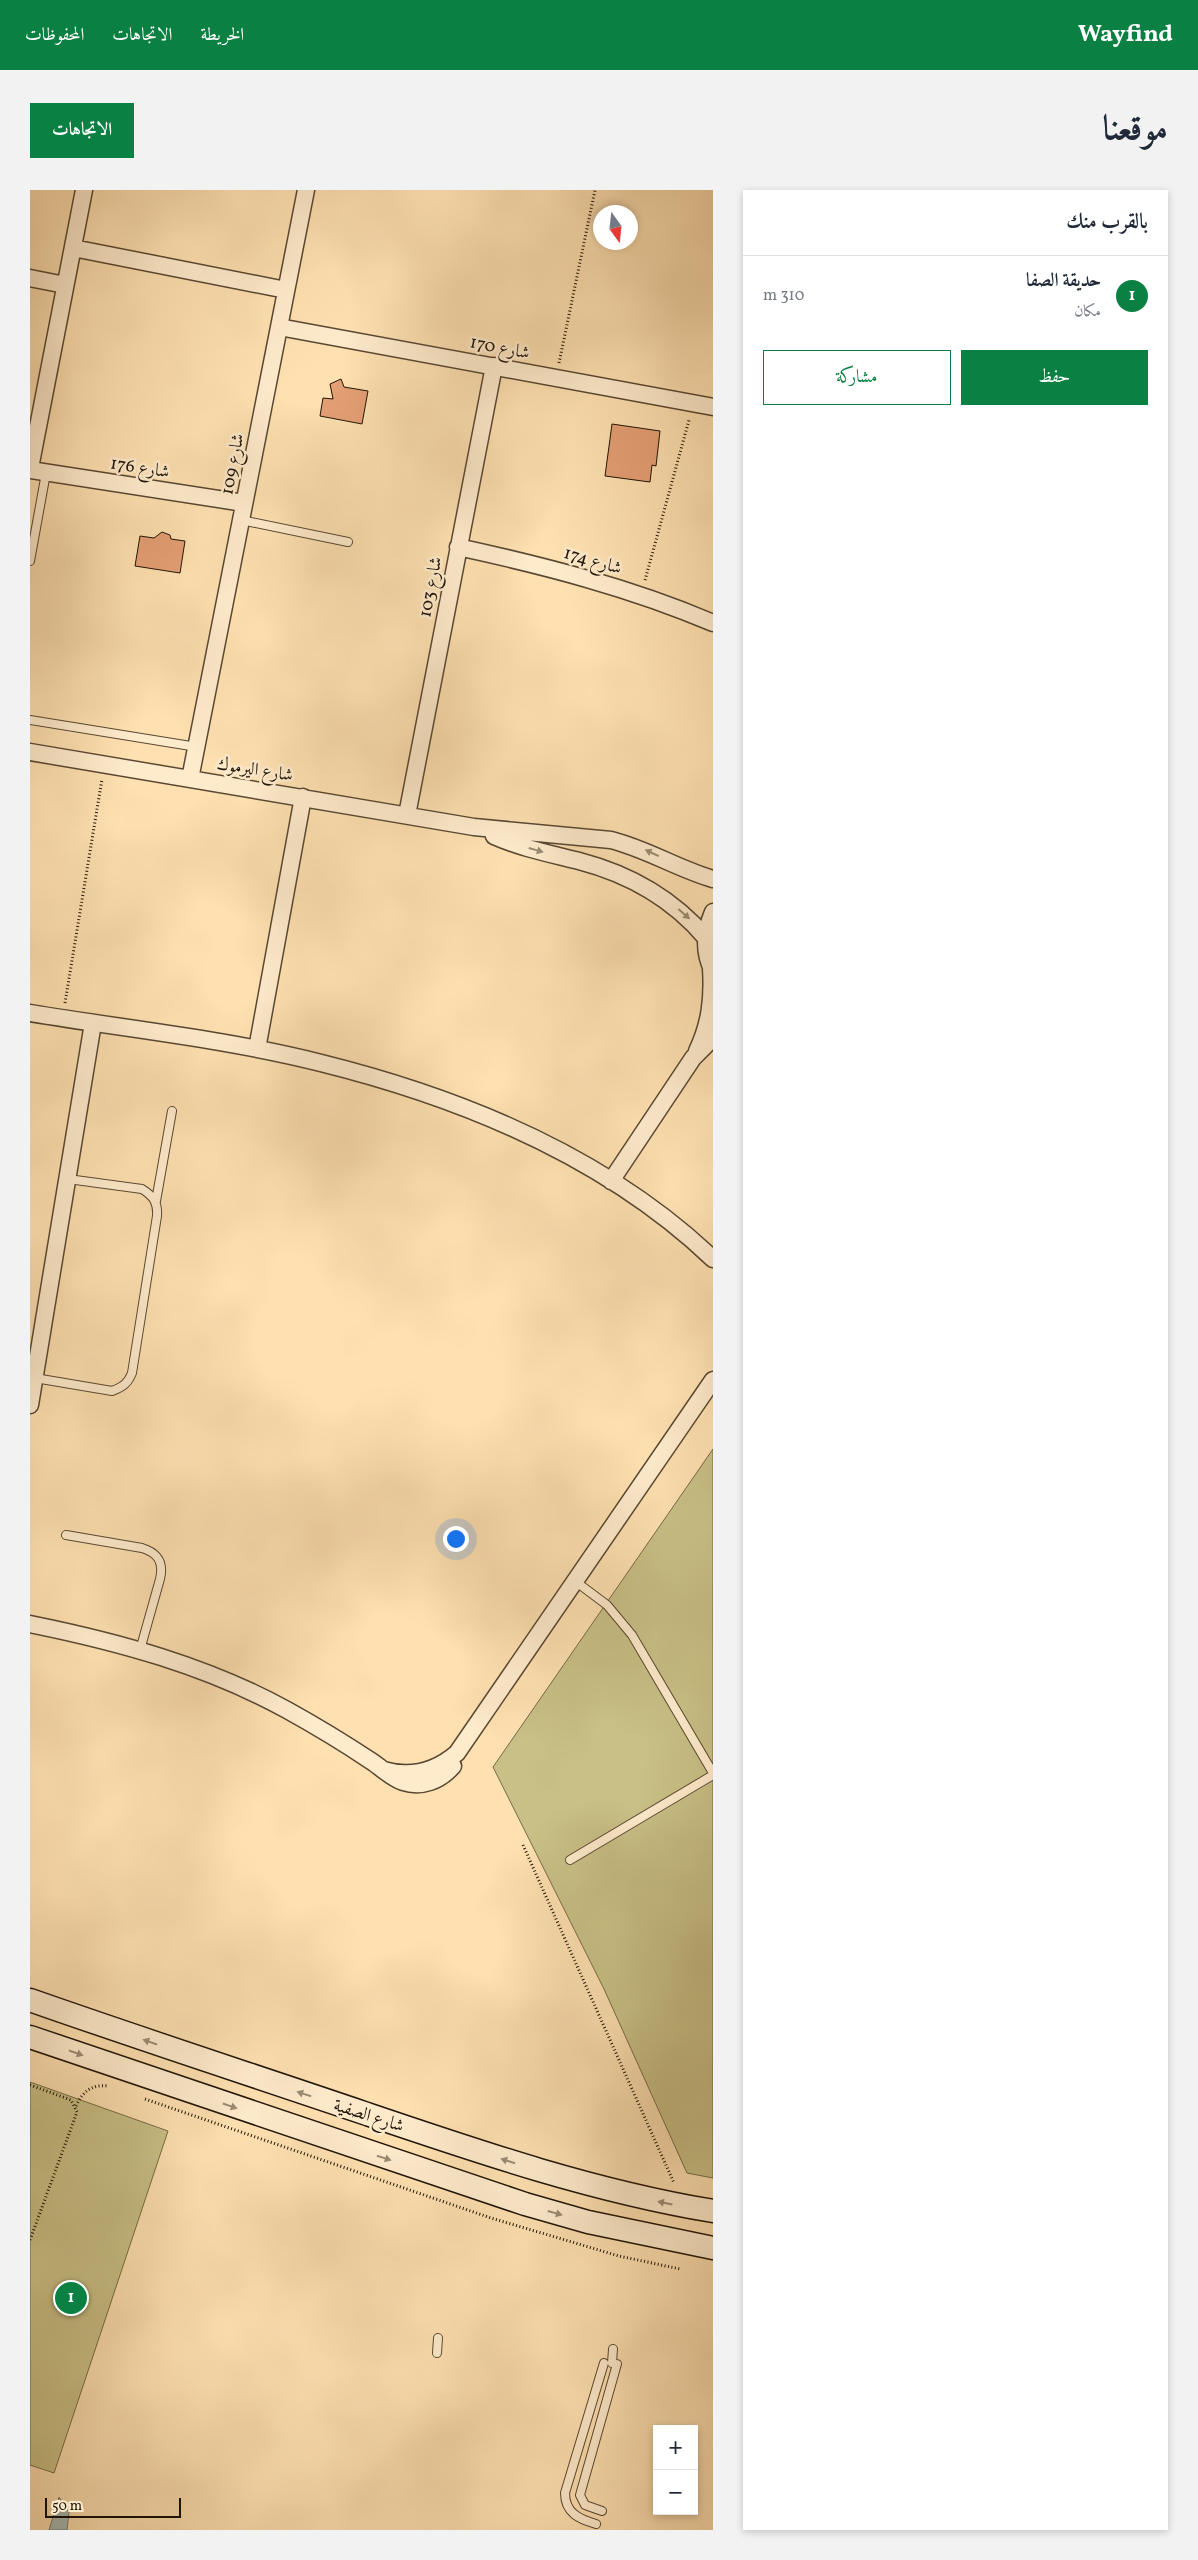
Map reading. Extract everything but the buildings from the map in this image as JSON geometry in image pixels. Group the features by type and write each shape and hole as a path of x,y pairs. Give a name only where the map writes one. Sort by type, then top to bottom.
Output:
{"main road":[{"name":"شارع الصفية","path":"30,2000 528,2168 609,2191 713,2211"},
{"name":"شارع الصفية","path":"30,2037 507,2199 588,2222 713,2248"}],"street":[{"path":"35,470 65,285 84,190"},
{"name":"شارع 109","path":"190,778 306,190"},
{"path":"73,248 286,290"},
{"path":"30,278 65,285"},
{"name":"شارع 170","path":"279,326 713,407"},
{"name":"شارع 103","path":"407,815 494,366"},
{"name":"شارع 176","path":"35,470 244,503"},
{"name":"شارع 174","path":"458,547 520,561 641,595 713,624"},
{"name":"شارع اليرموك","path":"30,752 474,827 611,840 640,848 682,868 713,879"},
{"path":"257,1049 303,797"},
{"name":"شارع اليرموك","path":"474,827 522,846 599,868 649,889 671,902 690,919 706,938"},
{"path":"694,1058 710,1015 713,991 712,969 706,938 713,912"},
{"path":"30,1012 257,1049 381,1079 440,1099 499,1122 611,1181 677,1227 713,1259"},
{"path":"30,1405 93,1023"},
{"path":"611,1181 694,1058 713,1038"},
{"path":"30,1624 140,1650 190,1666 286,1709 332,1735 391,1776 412,1784 435,1781 453,1766 465,1741 713,1380"}],"lane":[{"path":"30,561 35,470"},
{"path":"241,520 348,542"},
{"path":"30,720 197,747"},
{"path":"35,1378 112,1390 121,1388 128,1382 132,1373 155,1226 156,1201 172,1111"},
{"path":"68,1179 142,1189 156,1201"},
{"path":"66,1535 142,1548 152,1551 160,1559 161,1574 140,1650"},
{"path":"570,1860 713,1774 628,1630 607,1605 575,1581"},
{"path":"438,2338 438,2353"},
{"path":"602,2511 585,2505 580,2495 615,2364 613,2349"},
{"path":"596,2524 582,2520 571,2512 565,2500 565,2493 604,2363"}],"path":[{"path":"556,378 594,190"},
{"path":"641,595 694,403"},
{"path":"63,1018 104,764"},
{"path":"522,1845 685,2207"},
{"path":"30,2085 72,2100 76,2106"},
{"path":"30,2240 75,2117 76,2106 84,2093 91,2087 110,2086"},
{"path":"136,2096 500,2221 619,2256 680,2269"}],"shaded area":[{"path":"713,1449 713,2178 687,2173 604,1989 493,1767"},
{"path":"30,2082 168,2131 54,2473 30,2465"}],"water":[{"path":"59,2497 69,2512 67,2530 49,2530"}],"place":[{"name":"حديقة الصفا","path":"71,2298"}]}
